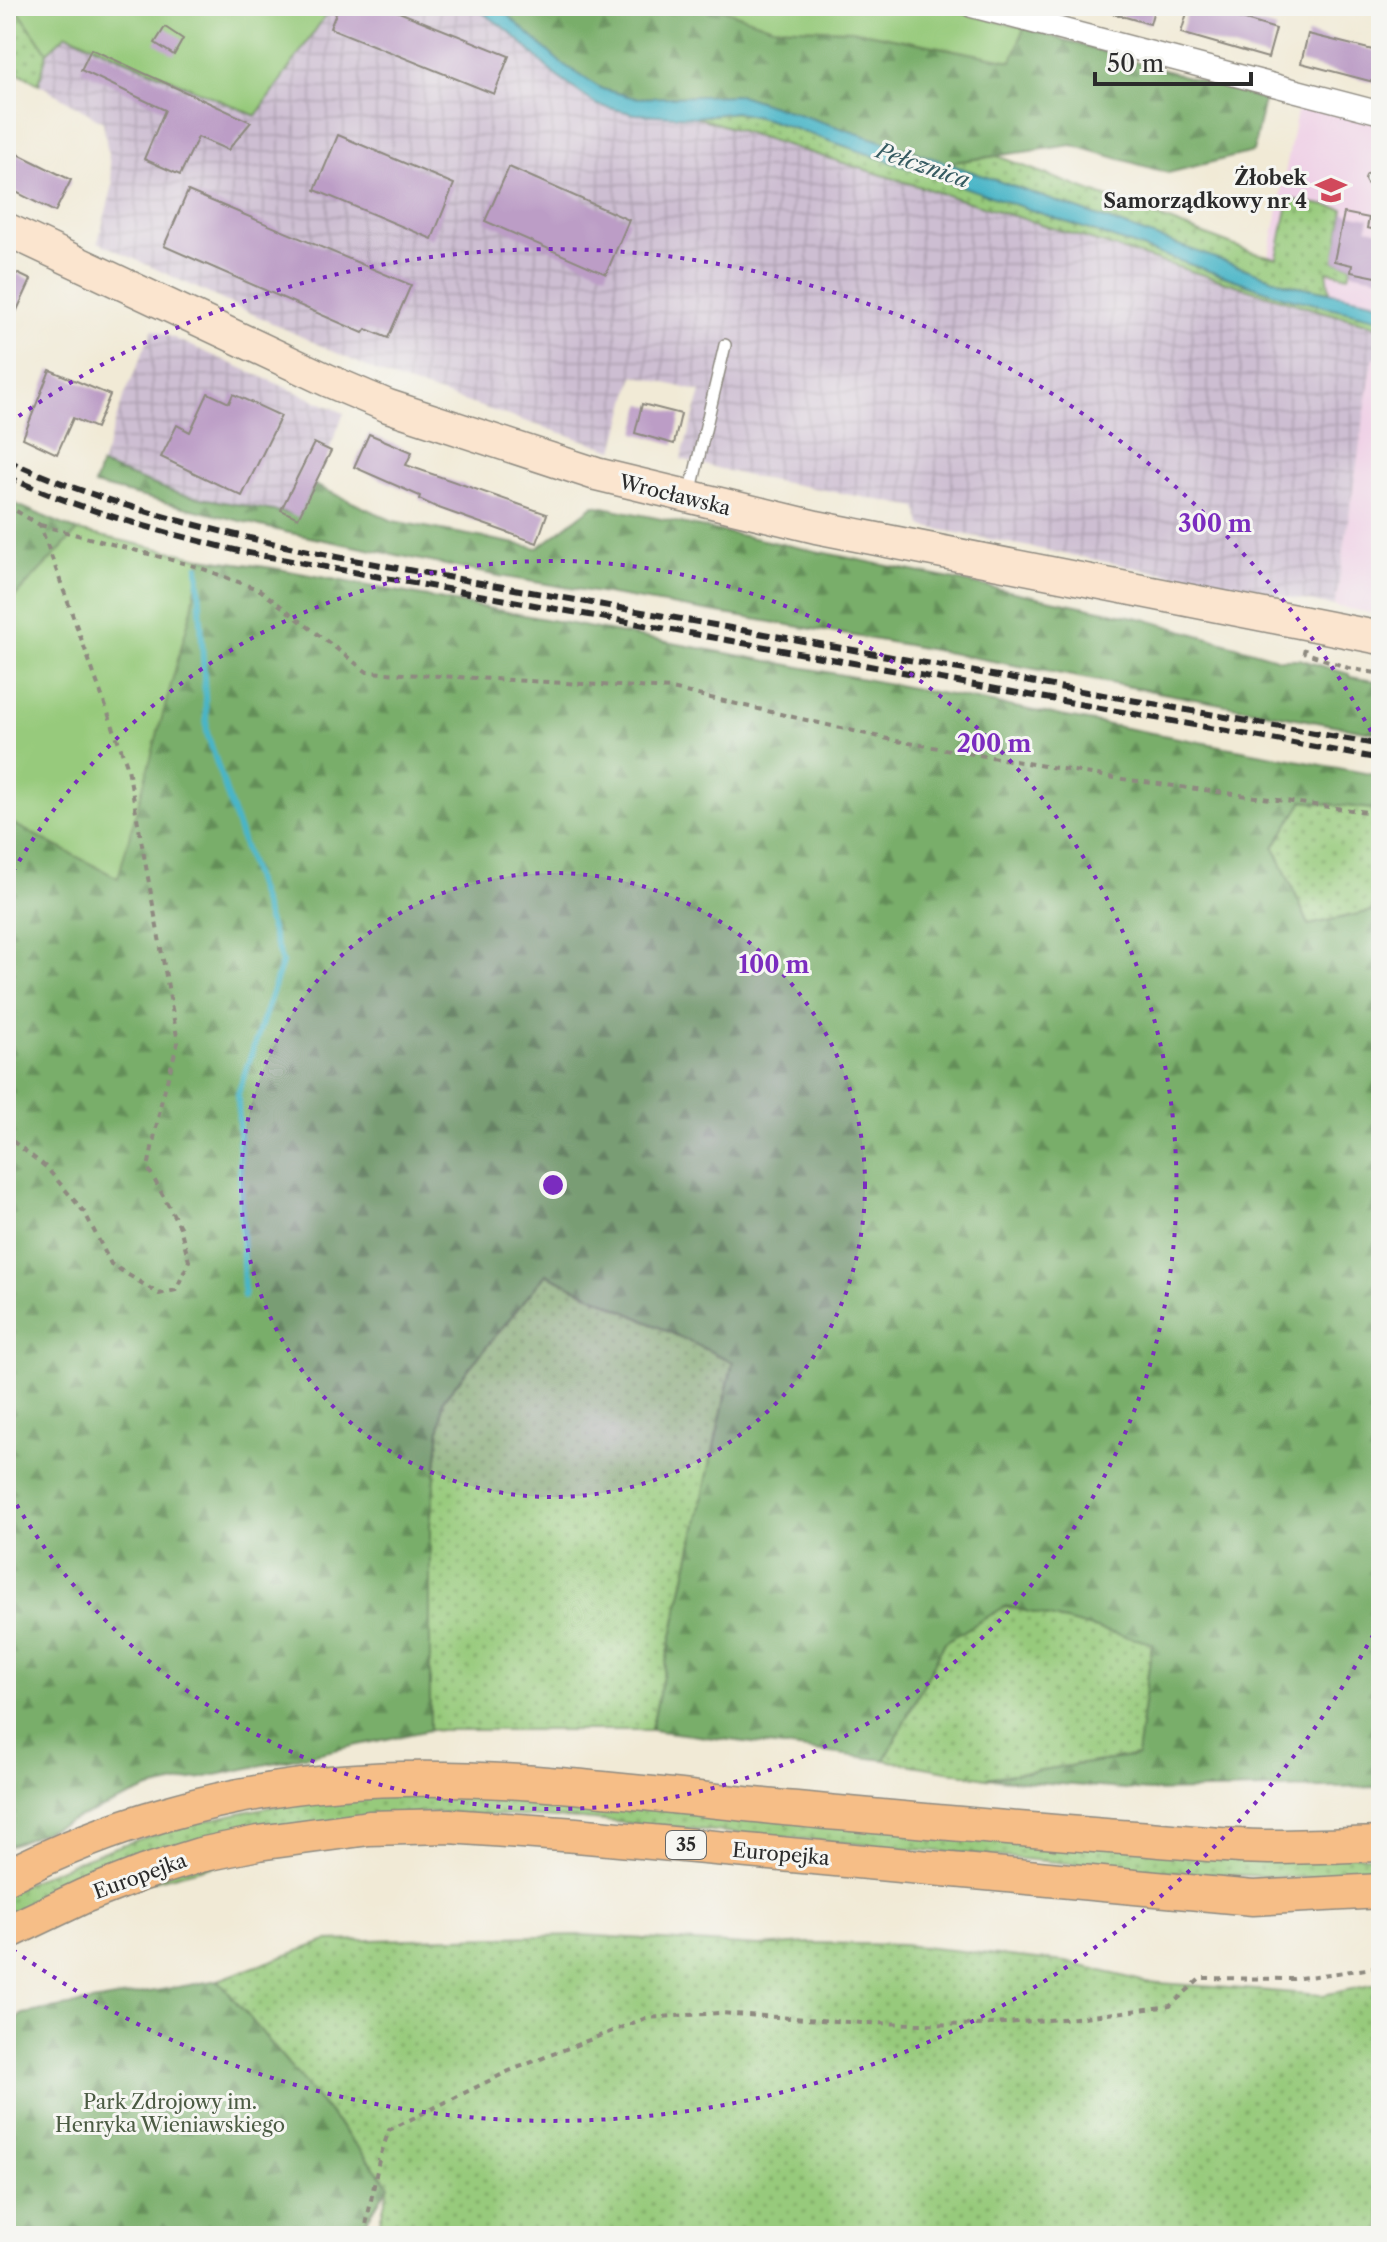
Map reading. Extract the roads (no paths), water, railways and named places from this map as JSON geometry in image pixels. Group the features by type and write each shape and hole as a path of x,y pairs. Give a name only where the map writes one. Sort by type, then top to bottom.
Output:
{"main road":[{"name":"Wrocławska","path":"6,229 267,354 388,406 582,470 689,499 816,527 1379,628"},
{"path":"6,1877 54,1853 153,1817 200,1804 296,1787 384,1780 455,1780 570,1787 1069,1834 1267,1847 1381,1844"},
{"name":"Europejka","path":"6,1933 84,1896 200,1855 258,1843 369,1828 449,1826 576,1835 1253,1898 1381,1891"}],"street":[{"path":"972,6 1381,113"}],"lane":[{"path":"689,499 725,345"}],"water":[{"name":"Pełcznica","path":"473,6 497,6 561,63 602,89 635,98 740,95 947,163 1288,284 1373,301 1381,304 1381,319 1285,297 766,119 735,112 696,117 635,114 597,105 555,75 509,31"}],"waterway":[{"path":"198,567 207,733 282,963 238,1094 244,1296"}],"railway":[{"path":"6,460 129,506 213,529 342,558 1381,745"},
{"path":"6,476 93,510 243,552 1381,759"}],"place":[{"name":"Żłobek Samorządkowy nr 4","path":"1331,190"}],"park label":[{"name":"Park Zdrojowy im. Henryka Wieniawskiego","path":"170,2114"}]}
